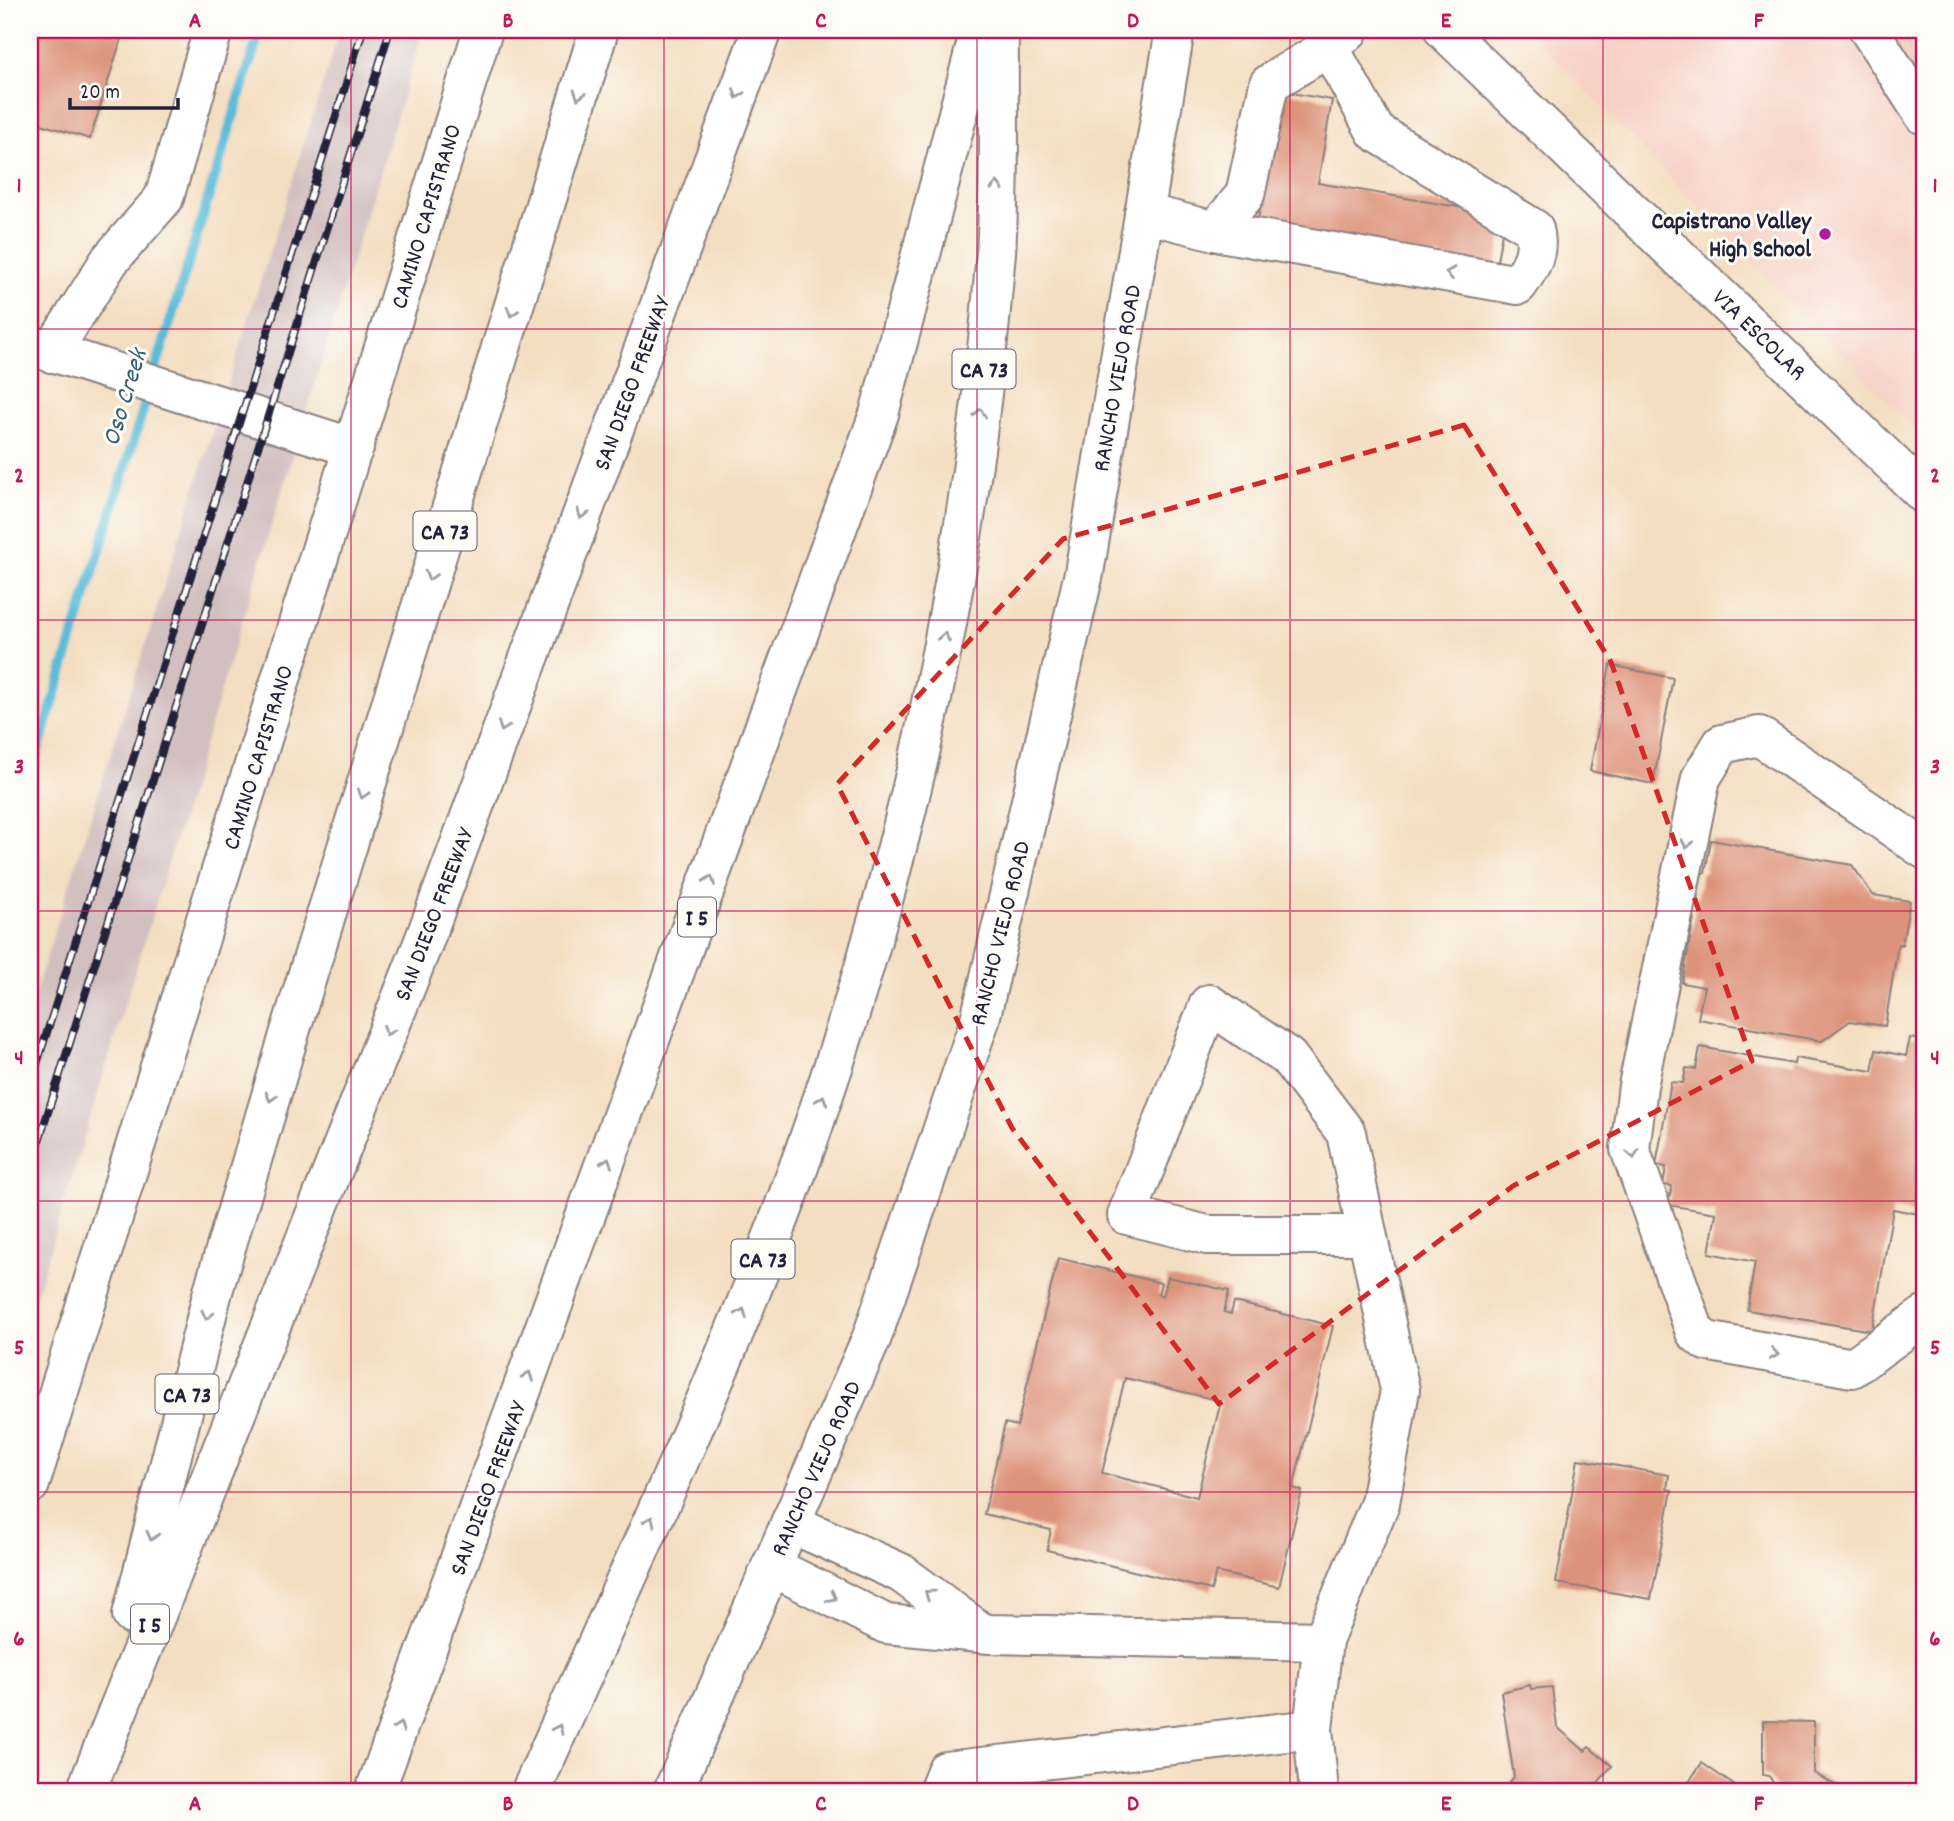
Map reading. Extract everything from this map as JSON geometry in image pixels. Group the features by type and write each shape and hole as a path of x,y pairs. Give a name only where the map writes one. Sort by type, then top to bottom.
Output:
{"main road":[{"path":"213,30 164,198 110,260 54,353 354,448"},
{"name":"CAMINO CAPISTRANO","path":"30,1484 483,30"},
{"name":"CA 73","path":"91,1776 213,1291 290,1031 599,30"},
{"name":"SAN DIEGO FREEWAY","path":"91,1776 424,941 762,30"},
{"name":"SAN DIEGO FREEWAY","path":"375,1791 879,414 980,30"},
{"name":"CA 73","path":"531,1791 741,1316 813,1128 875,933 933,705 978,433 996,247 999,30"},
{"name":"RANCHO VIEJO ROAD","path":"673,1791 872,1337 980,1020 1084,573 1175,30"},
{"name":"VIA ESCOLAR","path":"1444,30 1924,494"},
{"path":"1869,30 1924,115"},
{"path":"1144,213 1216,231 1518,285 1534,261 1537,242 1534,229 1376,132 1339,39 1269,84 1245,195 1216,231"},
{"path":"1924,849 1759,736 1722,744 1701,778 1638,1086 1630,1149 1695,1332 1706,1342 1852,1368 1924,1316"},
{"path":"1319,1791 1313,1729 1323,1641 1380,1503 1400,1390 1346,1133 1288,1057 1209,1004 1127,1215 1207,1235 1366,1236"},
{"path":"790,1523 901,1573 984,1634"},
{"path":"771,1566 886,1624 984,1634 1323,1641"},
{"path":"938,1791 947,1771 1313,1729"}],"highlighted area":[{"path":"1464,425 1611,662 1752,1061 1513,1186 1219,1404 1012,1128 837,784 1063,539"}],"shaded area":[{"path":"340,30 423,30 30,1315 30,1009"},
{"name":"Capistrano Valley High School","path":"1527,30 1924,30 1924,439"}],"building":[{"path":"30,30 124,30 90,139 41,124 33,149 30,149"},
{"path":"1280,91 1332,100 1318,183 1505,215 1496,267 1257,226"},
{"path":"1610,665 1673,678 1653,784 1590,771"},
{"path":"1711,840 1852,865 1873,895 1910,901 1902,945 1898,944 1885,1026 1850,1021 1822,1041 1698,1019 1704,987 1682,983 1702,873 1705,873"},
{"path":"1910,1038 1924,1041 1924,1215 1893,1209 1872,1331 1747,1310 1755,1262 1709,1253 1716,1213 1668,1205 1672,1186 1663,1185 1666,1167 1656,1165 1671,1082 1683,1083 1686,1068 1696,1069 1700,1047 1794,1064 1795,1058 1872,1071 1876,1050 1906,1056"},
{"path":"1058,1258 1161,1283 1158,1294 1163,1296 1168,1277 1229,1291 1224,1312 1231,1314 1234,1302 1333,1326 1293,1488 1302,1491 1279,1587 1216,1572 1211,1590 1047,1550 1051,1530 984,1514 1005,1423 1017,1426","holes":["1125,1378 1221,1401 1197,1497 1102,1473"]},
{"path":"1578,1459 1669,1475 1667,1489 1672,1490 1651,1599 1556,1583"},
{"path":"1530,1685 1531,1689 1552,1687 1557,1727 1585,1751 1589,1747 1612,1766 1591,1791 1502,1791 1514,1777 1501,1692"},
{"path":"1763,1721 1814,1722 1814,1773 1845,1791 1778,1791 1769,1776 1763,1775"},
{"path":"1702,1763 1735,1786 1732,1791 1682,1791"}],"waterway":[{"name":"Oso Creek","path":"30,777 260,30"}],"railway":[{"path":"30,1086 363,30"},
{"path":"30,1169 390,30"}],"place":[{"name":"Capistrano Valley High School","path":"1825,234"}]}
